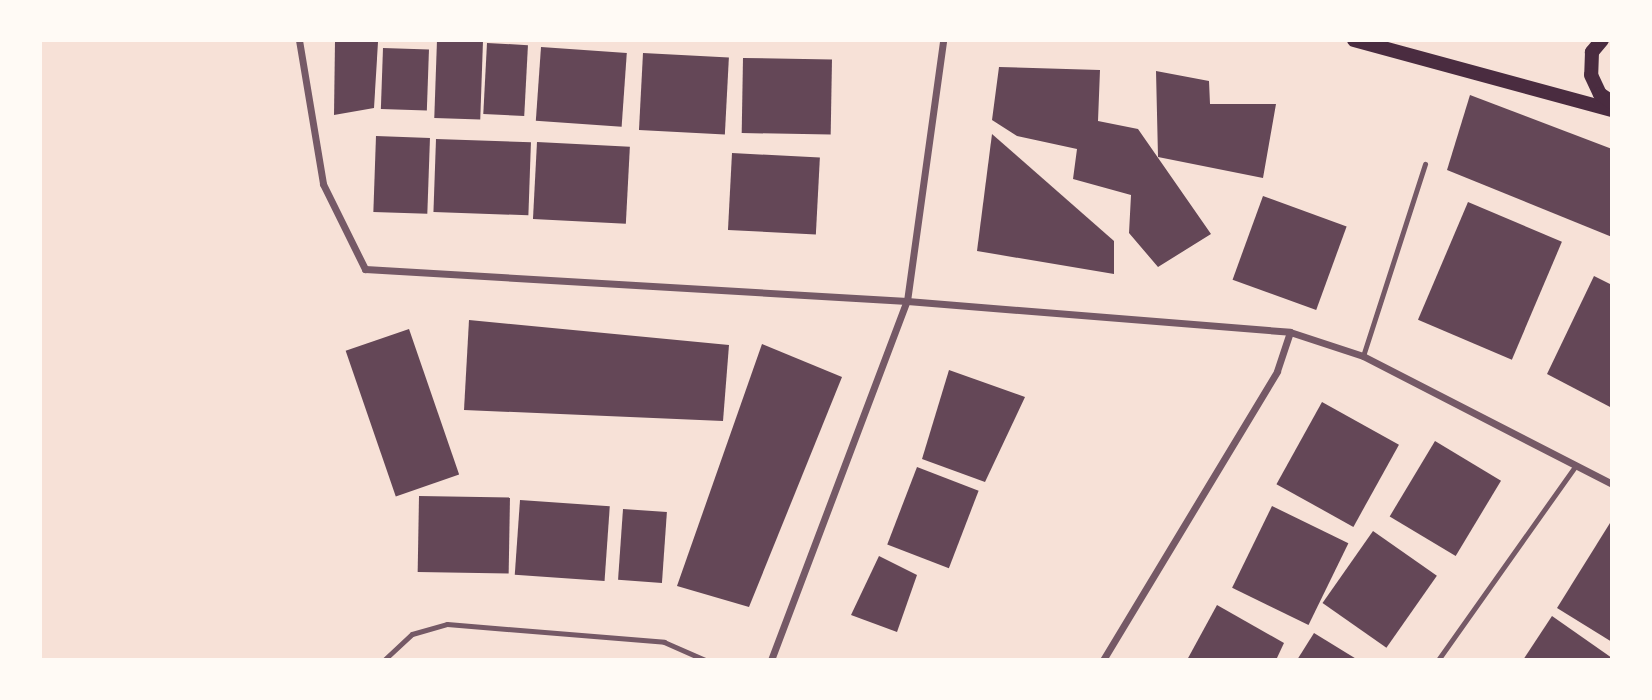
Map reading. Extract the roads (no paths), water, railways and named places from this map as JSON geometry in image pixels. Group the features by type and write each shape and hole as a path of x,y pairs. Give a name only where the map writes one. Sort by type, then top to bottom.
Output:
{"main road":[{"path":"1354,40 1612,110"},
{"path":"1597,44 1591,75 1600,94 1612,102"}],"street":[{"path":"299,40 323,184 365,269 907,301 1290,332 1363,356 1612,484"},
{"path":"771,660 907,301 943,40"},
{"path":"1103,660 1277,371 1290,332"}],"lane":[{"path":"1363,356 1425,164"},
{"path":"1438,660 1576,465"},
{"path":"384,660 412,634 447,624 664,642 705,660"}]}
